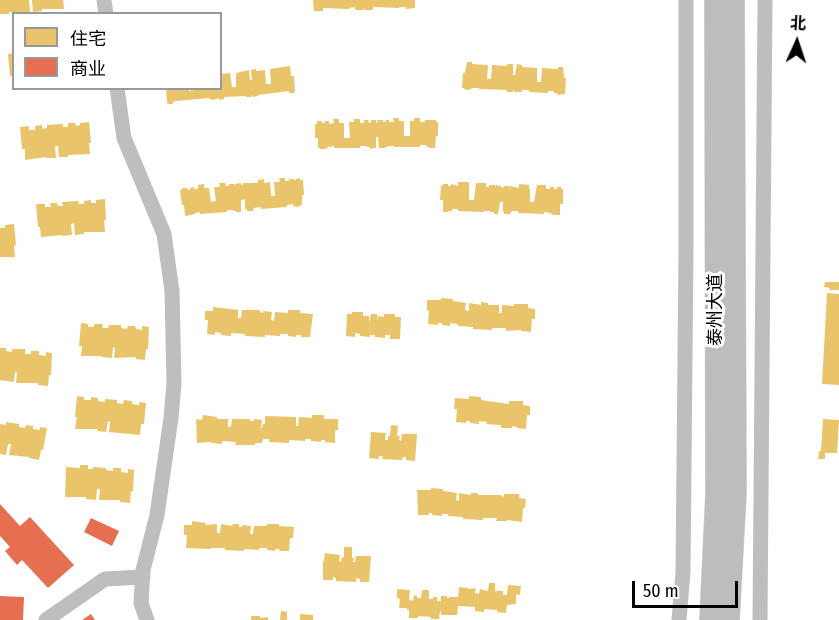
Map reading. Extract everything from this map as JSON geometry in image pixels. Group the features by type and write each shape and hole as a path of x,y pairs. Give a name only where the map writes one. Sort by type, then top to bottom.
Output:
{"highway":[{"name":"泰州大道","path":"710,620 716,494 715,0"},
{"name":"泰州大道","path":"729,620 736,492 734,0"}],"street":[{"path":"680,620 683,560 686,261 686,0"},
{"path":"760,620 760,396 765,0"},
{"path":"117,90 124,138 164,234 172,291 174,383 157,515 143,570 141,603 147,620"},
{"path":"46,620 105,579 143,577"}],"building: 住宅":[{"path":"0,0 29,0 30,12 0,14"},
{"path":"32,0 63,0 64,9 42,9 42,11 33,12"},
{"path":"313,0 415,0 415,8 373,7 373,10 363,8 363,10 355,10 355,7 349,9 323,8 323,11 314,11"},
{"path":"12,53 12,76 10,76 8,54"},
{"path":"467,62 488,65 487,79 491,79 492,65 513,64 513,75 515,75 517,64 522,67 537,68 537,82 541,82 542,68 563,67 564,78 566,78 565,94 557,95 554,91 548,91 548,93 529,92 529,90 507,92 507,90 479,88 464,89 462,88 463,73 465,73"},
{"path":"290,66 291,76 294,76 295,92 253,97 251,95 251,97 224,97 219,100 219,98 212,100 209,98 176,101 173,104 167,102 166,90 222,90 222,74 230,73 232,87 236,87 236,73 249,70 250,80 252,80 251,70 265,70 266,84 271,84 270,69"},
{"path":"393,118 404,121 404,136 410,136 410,121 414,121 414,118 420,118 420,122 436,120 438,136 436,136 435,148 420,145 420,147 379,148 378,137 376,137 376,147 370,149 367,146 318,148 318,138 315,138 317,121 325,123 329,121 329,124 334,123 333,119 339,119 339,123 344,123 344,138 350,138 349,122 354,122 354,119 360,119 360,123 364,123 364,120 368,120 369,123 371,120 376,120 378,123 377,120 394,122"},
{"path":"89,122 90,154 59,157 58,146 55,146 56,158 25,160 20,127 29,126 29,130 35,130 35,126 42,125 42,129 47,128 47,125 63,124 63,127 68,127 68,123 75,123 76,126"},
{"path":"279,178 285,178 285,181 300,178 303,180 302,205 297,207 293,204 287,207 261,209 261,207 247,211 245,199 241,200 241,212 227,210 227,212 200,214 200,212 185,215 180,190 182,188 198,189 198,185 204,184 204,188 209,188 211,202 216,201 214,187 220,187 219,183 225,183 226,186 234,184 234,186 241,183 243,185 243,183 258,183 258,180 264,179 264,183 270,182 271,196 275,196 274,182 280,182"},
{"path":"458,182 469,182 469,200 474,200 476,183 486,183 486,187 496,185 503,188 510,186 519,188 519,184 529,185 530,202 534,202 537,185 546,185 546,189 561,187 563,204 560,204 560,215 544,212 544,214 518,213 518,211 504,214 503,202 500,202 498,214 490,211 458,211 458,209 443,212 443,200 440,200 441,185 458,186"},
{"path":"105,199 105,232 84,232 84,234 75,235 74,223 71,224 72,235 41,237 36,204 51,207 50,203 63,206 62,202 78,201 79,204 84,204 84,201 91,200 91,203 96,203 96,200"},
{"path":"14,224 15,257 0,257 0,228"},
{"path":"825,282 839,282 839,290 829,290 830,288 824,287"},
{"path":"827,293 839,294 839,385 822,384"},
{"path":"441,298 466,303 465,310 469,311 469,303 499,305 499,313 502,313 502,305 528,304 528,308 535,309 535,319 532,319 531,332 506,331 506,328 473,329 473,327 450,323 450,326 442,325 442,323 428,324 427,300 441,300"},
{"path":"213,307 238,310 238,318 241,318 242,310 272,312 271,320 274,321 275,312 288,313 288,310 300,310 300,313 313,314 310,337 288,336 288,334 265,335 265,337 231,333 231,336 221,335 215,332 215,335 207,334 208,320 205,320 205,311 213,311"},
{"path":"352,312 363,312 363,316 369,316 369,323 371,314 377,314 377,319 378,316 384,317 384,314 395,314 395,317 401,317 400,339 390,339 390,335 385,335 385,338 375,337 375,335 360,336 355,333 355,337 346,336 347,314 352,314"},
{"path":"81,323 88,324 88,327 102,324 103,328 108,328 109,325 121,325 121,328 127,329 128,326 135,326 136,329 142,330 142,326 149,327 145,360 136,359 136,357 114,358 115,348 113,347 112,358 81,356 82,346 79,346"},
{"path":"0,348 6,348 6,351 12,352 12,349 25,349 25,354 39,351 39,355 46,356 46,352 52,353 48,386 38,385 38,383 16,383 17,372 15,372 14,382 0,380"},
{"path":"77,396 84,397 84,400 91,400 91,397 105,402 105,399 117,400 117,403 123,404 124,400 139,405 139,402 146,403 144,424 141,424 140,435 109,432 110,422 108,421 106,432 97,431 97,429 75,429"},
{"path":"469,396 509,404 509,401 523,401 523,405 530,406 526,429 512,426 512,428 501,428 501,425 479,421 479,424 470,423 470,421 456,422 455,398 469,399"},
{"path":"203,415 228,419 228,427 231,427 232,419 262,420 262,428 265,424 265,416 296,417 296,426 298,426 299,417 312,418 312,415 324,415 324,419 338,419 338,430 335,430 335,443 325,442 325,440 311,441 311,439 289,440 289,443 269,442 269,439 263,439 262,443 255,443 255,445 235,445 236,442 222,441 222,444 197,443 196,419 202,420"},
{"path":"823,419 839,420 837,453 825,453 825,459 818,459 819,451 821,451"},
{"path":"6,422 19,424 19,427 25,428 26,425 40,430 40,427 47,428 39,460 9,455 11,444 8,444 6,455 0,454 0,424 6,425"},
{"path":"391,425 398,426 397,436 400,436 401,441 402,434 417,434 415,461 406,460 406,457 402,460 382,459 383,456 379,456 379,459 369,458 371,432 386,433 385,440 388,440"},
{"path":"80,465 88,465 88,469 106,468 106,470 113,471 113,468 121,468 121,472 128,473 128,469 134,470 130,503 120,502 120,500 99,500 100,489 97,489 96,500 86,499 86,497 65,497 66,467 80,468"},
{"path":"431,488 457,493 456,500 459,501 459,493 504,497 504,494 519,494 519,498 526,499 522,522 496,521 497,518 463,519 463,517 448,516 448,514 418,515 417,490 431,490"},
{"path":"192,521 206,523 205,525 217,524 217,533 220,533 221,524 251,526 250,534 253,534 254,526 279,524 279,526 294,527 293,538 290,538 289,551 267,550 267,548 244,549 244,551 225,550 225,548 186,548 187,535 184,535 184,525 192,525"},
{"path":"344,547 352,547 353,562 356,556 371,556 369,582 360,582 360,579 356,578 356,582 336,581 333,577 333,580 323,580 325,553 340,555 339,561 341,562 344,557"},
{"path":"489,583 495,583 495,591 503,591 503,595 507,595 508,585 521,586 520,595 516,594 516,604 507,605 506,613 484,609 484,612 475,611 475,607 458,606 457,615 441,615 440,611 439,619 418,616 418,618 409,618 407,608 399,608 400,599 397,598 397,589 410,590 409,600 413,601 414,595 421,598 422,590 429,590 429,599 437,597 437,601 441,601 441,596 458,597 459,587 476,588 475,593 479,594 480,589 488,591"},
{"path":"281,611 287,612 287,620 280,620"},
{"path":"300,614 313,615 313,620 300,620"},
{"path":"251,616 268,617 268,620 251,620"}],"building: 商业":[{"path":"0,504 20,526 30,517 74,565 48,588 22,560 17,565 5,551 10,547 0,536"},
{"path":"91,518 119,531 112,546 84,532"},
{"path":"0,596 24,597 23,620 0,620"},
{"path":"91,614 95,620 82,620"}]}
